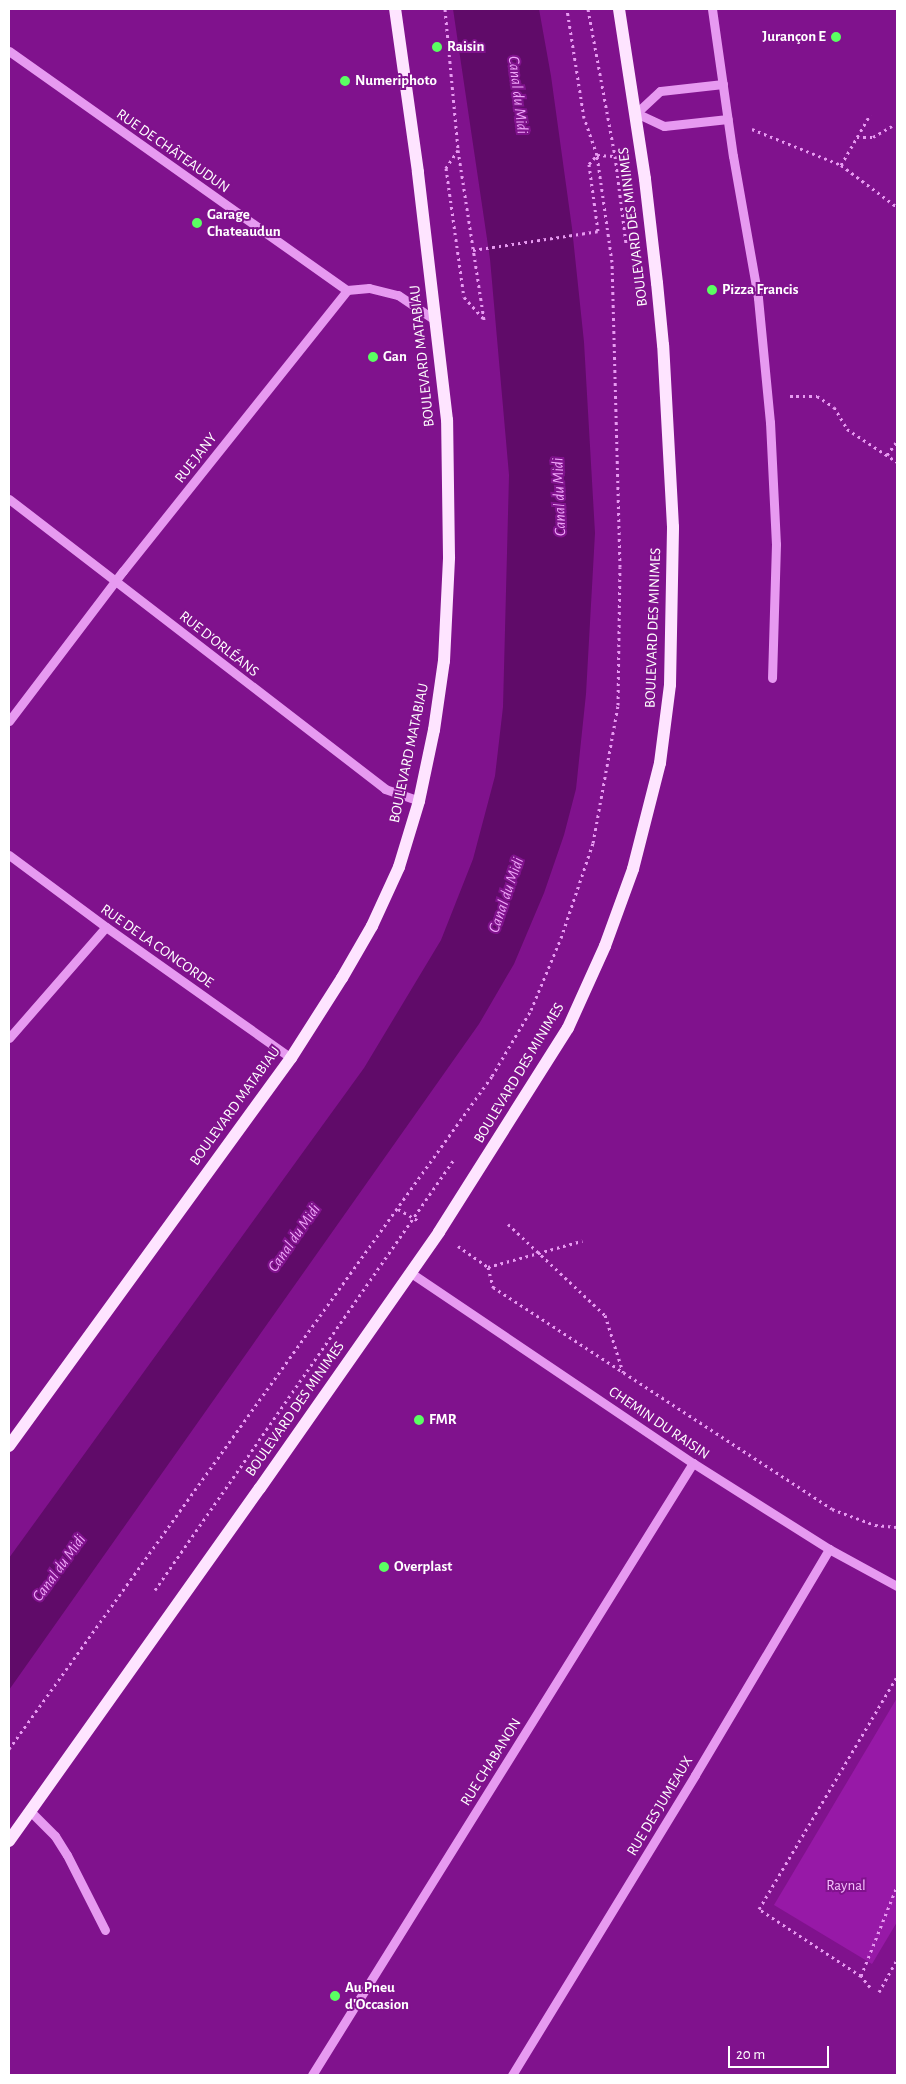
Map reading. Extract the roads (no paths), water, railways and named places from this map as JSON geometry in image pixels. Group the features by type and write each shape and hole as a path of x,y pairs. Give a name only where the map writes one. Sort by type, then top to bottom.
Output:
{"main road":[{"name":"BOULEVARD MATABIAU","path":"9,1446 291,1058 342,978 372,926 399,866 419,801 434,730 444,662 449,557 447,420 418,172 395,9"},
{"name":"BOULEVARD DES MINIMES","path":"9,1841 439,1232 568,1028 605,946 633,869 660,763 670,685 673,527 663,345 636,113 619,9"}],"street":[{"path":"712,9 758,298 767,396 776,544 772,678"},
{"name":"RUE DE CHÂTEAUDUN","path":"9,51 347,290"},
{"path":"723,84 660,91 636,113 664,126 728,119"},
{"path":"347,290 369,288 398,295 435,320"},
{"name":"RUE JANY","path":"9,721 116,581 347,290"},
{"name":"RUE D'ORLÉANS","path":"9,499 385,789 419,801"},
{"name":"RUE DE LA CONCORDE","path":"9,855 106,927 291,1058"},
{"path":"9,1038 106,927"},
{"name":"CHEMIN DU RAISIN","path":"411,1273 693,1463 829,1549 897,1586"},
{"name":"RUE CHABANON","path":"312,2075 693,1463"},
{"name":"RUE DES JUMEAUX","path":"512,2075 696,1775 829,1549"},
{"path":"30,1811 55,1836 67,1855 105,1930"}],"water":[{"name":"Canal du Midi","path":"453,9 539,9 551,76 572,228 584,342 595,533 586,694 576,789 564,835 544,893 514,964 479,1024 9,1690 9,1558 364,1068 441,940 473,859 495,776 503,707 509,475 490,259"}],"place":[{"name":"Jurançon E","path":"836,37"},
{"name":"Raisin","path":"437,47"},
{"name":"Numeriphoto","path":"345,81"},
{"name":"Garage Chateaudun","path":"197,223"},
{"name":"Pizza Francis","path":"712,290"},
{"name":"Gan","path":"373,357"},
{"name":"FMR","path":"419,1420"},
{"name":"Overplast","path":"384,1567"},
{"name":"Au Pneu d'Occasion","path":"335,1996"}],"park label":[{"name":"Raynal","path":"846,1886"}]}
